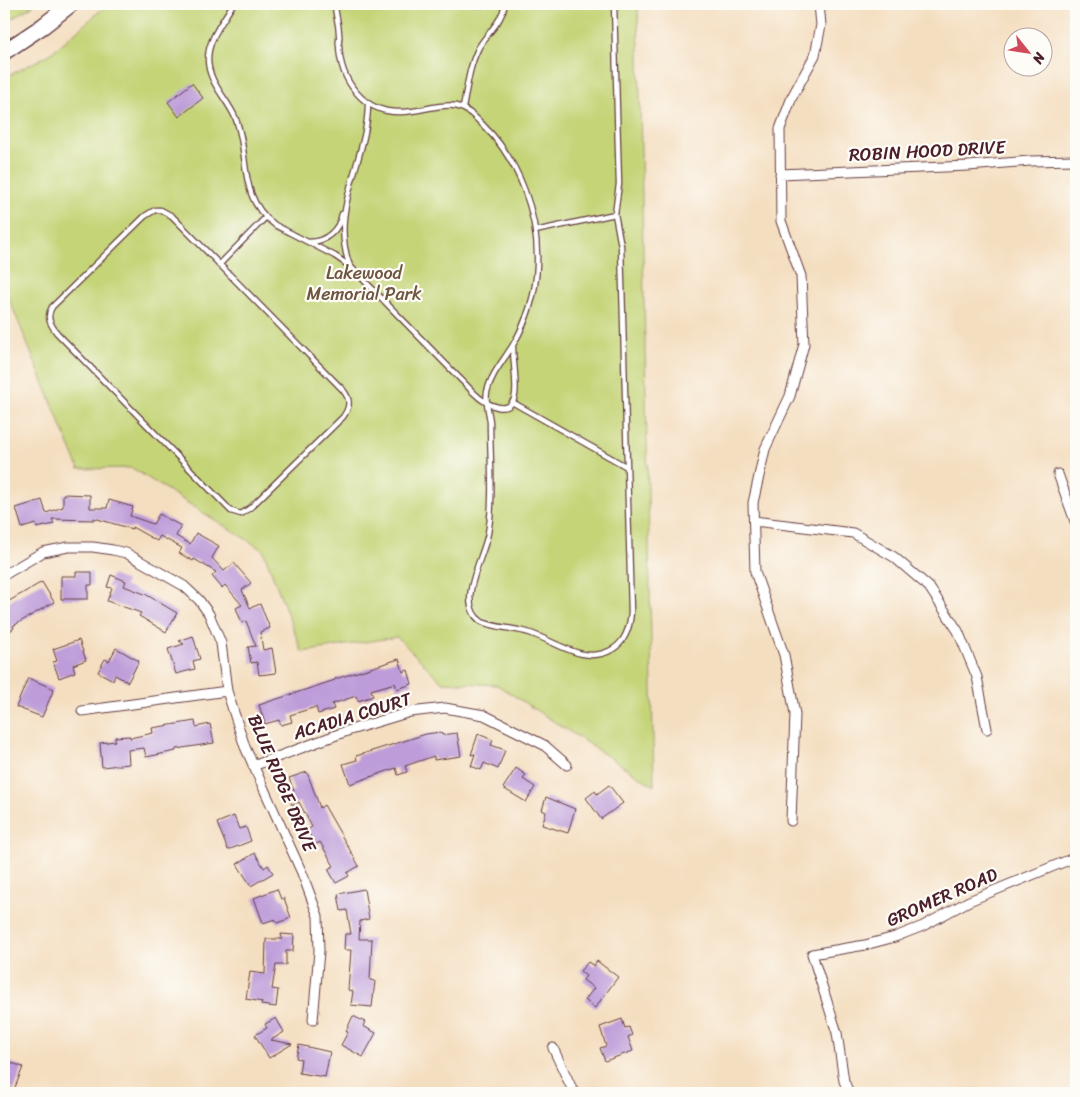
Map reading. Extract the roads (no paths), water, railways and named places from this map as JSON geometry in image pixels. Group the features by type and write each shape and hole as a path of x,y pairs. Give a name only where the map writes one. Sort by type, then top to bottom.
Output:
{"highway":[{"path":"4,52 43,26 71,4"}],"street":[{"path":"792,821 795,714 784,655 755,572 754,503 765,449 790,396 804,344 801,276 781,221 780,129 792,97 815,55 821,25 819,4"},
{"name":"ROBIN HOOD DRIVE","path":"780,174 1076,160"},
{"path":"1058,474 1076,524"},
{"path":"754,521 853,533 894,557 929,587 958,631 977,677 987,729"},
{"name":"BLUE RIDGE DRIVE","path":"4,575 43,552 68,547 93,547 126,553 184,586 199,600 209,614 221,643 227,691 245,747 302,873 318,916 320,951 313,1020"},
{"path":"82,711 227,691"},
{"name":"ACADIA COURT","path":"253,766 356,728 410,712 445,708 484,715 544,745 566,765"},
{"name":"GROMER ROAD","path":"849,1093 844,1081 837,1033 812,954 865,945 895,937 924,926 969,901 1076,857"},
{"path":"553,1048 574,1093"}],"lane":[{"path":"233,4 212,42 208,58 209,68 218,90 235,118 241,137 246,180 256,204 265,218 344,261 474,393 488,404 502,408 508,406 515,396 513,346"},
{"path":"335,4 340,33 338,45 343,67 354,90 361,99 388,112 401,113 451,105 463,108 474,115 490,132 510,159 522,186 535,231 536,280 528,312 513,346 492,378 486,399 490,420 490,525 470,600 473,614 482,622 532,634 566,649 583,654 601,654 616,647 622,640 628,627 631,612 621,246 615,214 619,184 614,4"},
{"path":"463,108 474,59 485,39 500,20 505,4"},
{"path":"308,242 316,242 332,234 342,219 367,126 368,104"},
{"path":"344,206 346,257 351,267"},
{"path":"155,210 161,210 172,216 220,265 343,390 349,399 349,407 343,416 250,508 241,514 231,511 57,333 49,323 48,317 49,312 57,302 145,216 155,210"},
{"path":"535,231 615,214"},
{"path":"220,265 265,218"},
{"path":"512,402 627,466"}],"park label":[{"name":"Lakewood Memorial Park","path":"364,283"}]}
